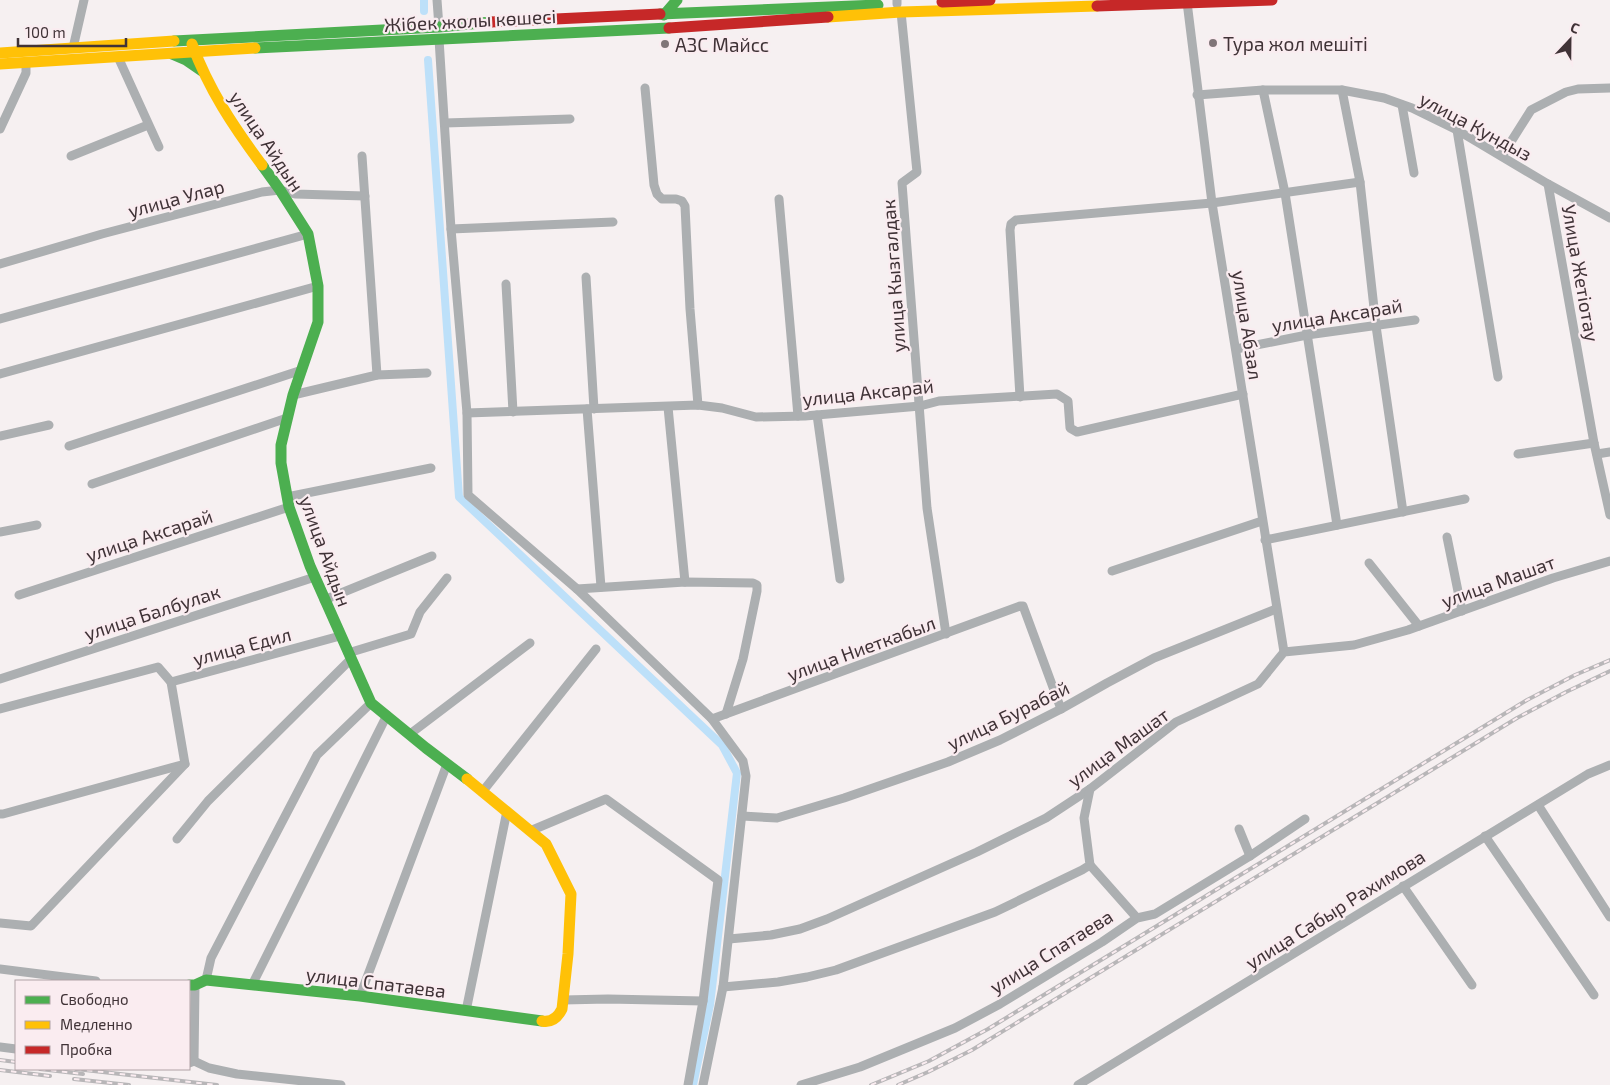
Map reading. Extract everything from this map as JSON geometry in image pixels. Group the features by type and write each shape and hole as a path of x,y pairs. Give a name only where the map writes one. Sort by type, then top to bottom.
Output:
{"main road":[{"path":"664,15 677,0"},
{"path":"696,0 702,26"},
{"path":"715,0 720,24"},
{"path":"729,0 742,10"},
{"name":"Жібек жолы көшесі","path":"0,53 73,48 439,39 702,26 899,5 990,0"},
{"name":"Жібек жолы көшесі","path":"0,64 170,53 193,46 483,22 899,5 1269,0"},
{"name":"улица Айдын","path":"193,46 202,71 234,128 280,190 308,234 318,286 318,322 293,396 281,445 281,463 288,502 315,577 371,703 483,791 546,844 556,862 571,894 568,954 562,1009 558,1017"},
{"path":"170,53 186,60 202,71"},
{"path":"192,985 206,980"},
{"name":"улица Спатаева","path":"206,980 360,996 548,1022 558,1017"}],"street":[{"path":"73,48 84,0"},
{"path":"437,0 439,27"},
{"name":"улица Абзал","path":"1187,2 1197,95 1212,203 1284,652"},
{"name":"улица Кызгалдак","path":"899,5 917,172 902,183 927,508 946,634"},
{"path":"439,39 451,230 467,413 468,495 577,589 712,719 743,761 746,776 729,939 723,986 703,1085"},
{"path":"118,56 158,147"},
{"path":"0,129 26,74 26,63"},
{"path":"645,88 654,185 657,194 662,199 682,201 685,206 690,309 698,405"},
{"path":"1502,156 1531,110 1566,92 1578,89 1610,88"},
{"path":"1262,90 1285,193 1338,525"},
{"name":"улица Кундыз","path":"1197,95 1262,90 1342,90 1384,98 1457,130 1610,218"},
{"path":"1342,90 1360,182 1376,326 1403,512"},
{"path":"1402,105 1414,172"},
{"path":"444,123 570,119"},
{"path":"71,156 148,125"},
{"path":"1457,130 1498,378"},
{"path":"362,156 377,375"},
{"path":"1020,397 1010,230 1011,224 1016,220 1212,203 1360,182"},
{"name":"Улица Жетіотау","path":"1548,184 1594,443 1610,515"},
{"name":"улица Улар","path":"0,264 102,234 262,192 280,190 296,194 365,196"},
{"path":"779,199 798,416"},
{"path":"1598,211 1610,210"},
{"path":"451,230 613,222"},
{"path":"0,319 308,234"},
{"path":"586,277 590,409 601,587"},
{"path":"506,284 513,412"},
{"path":"0,374 318,286"},
{"name":"улица Аксарай","path":"1236,349 1307,335 1415,320"},
{"path":"68,446 302,370"},
{"path":"293,396 377,375 427,373"},
{"name":"улица Аксарай","path":"467,413 698,405 722,408 756,417 798,416 920,406 939,401 1057,394 1068,401 1070,428 1077,432 1243,394"},
{"path":"668,407 685,582"},
{"path":"817,415 840,579"},
{"path":"92,484 288,418"},
{"path":"0,436 50,425"},
{"path":"1518,454 1594,443"},
{"path":"1597,454 1610,452"},
{"name":"улица Аксарай","path":"20,594 288,502 431,468"},
{"path":"1265,540 1464,499"},
{"path":"1112,571 1262,521"},
{"path":"0,532 37,525"},
{"path":"1447,537 1462,611"},
{"path":"324,600 432,556"},
{"name":"улица Машат","path":"729,939 771,935 800,929 827,919 978,852 1046,818 1090,789 1176,722 1258,684 1284,652 1354,645 1419,626 1553,578 1610,560"},
{"path":"1369,563 1419,626"},
{"name":"улица Балбулак","path":"0,679 315,577"},
{"path":"177,839 215,795 350,656 410,634 420,612 447,578"},
{"path":"577,589 685,582 753,583 757,585 743,659 726,714"},
{"name":"улица Ниеткабыл","path":"712,719 1020,606 1023,606 1061,709"},
{"name":"улица Бурабай","path":"742,816 777,818 844,798 948,762 1000,740 1154,658 1276,609"},
{"name":"улица Едил","path":"0,709 158,668 171,682 340,636"},
{"path":"410,734 530,644"},
{"path":"483,791 596,649"},
{"path":"171,682 185,764"},
{"path":"206,980 212,958 318,755 371,703"},
{"path":"252,985 387,715"},
{"path":"0,814 185,764"},
{"path":"0,922 31,926 185,764"},
{"path":"360,996 447,764"},
{"name":"улица Сабыр Рахимова","path":"1078,1085 1588,774 1610,765"},
{"path":"1090,789 1084,818 1090,864 1137,918"},
{"path":"530,831 606,799 718,880 703,1001 688,1085"},
{"path":"1538,805 1610,917"},
{"path":"466,1011 507,811"},
{"name":"улица Спатаева","path":"801,1085 860,1067 954,1028 1000,1004 1102,942 1137,918 1155,914 1250,856 1305,819"},
{"path":"1239,829 1250,856"},
{"path":"1485,836 1594,995"},
{"path":"723,986 778,982 836,970 995,912 1082,870 1090,864"},
{"path":"1403,886 1472,986"},
{"path":"0,969 88,980"},
{"path":"192,985 191,1062 238,1074 341,1085"},
{"path":"563,1000 703,1001"},
{"path":"0,1047 15,1049"}],"waterway":[{"path":"424,0 424,11"},
{"path":"428,60 459,497 722,745 737,773 710,1005 693,1085"}],"railway":[{"path":"871,1085 929,1061 988,1029 1527,700 1575,675 1610,660"},
{"path":"898,1085 972,1050 1517,718 1610,671"},
{"path":"0,1060 15,1062"},
{"path":"0,1070 50,1076"},
{"path":"49,1070 83,1074"},
{"path":"85,1070 217,1085"},
{"path":"74,1079 129,1085"}],"traffic: fast":[{"path":"664,15 677,0"},
{"path":"660,14 878,5"},
{"path":"174,41 439,27 491,22"},
{"path":"255,48 669,28"},
{"path":"172,54 186,60 202,71"},
{"path":"262,165 308,234 318,286 318,322 293,395 281,445 281,463 289,507 310,566 371,703 467,779"},
{"path":"190,985 206,980 360,996 542,1021"}],"traffic: slow":[{"path":"828,17 901,12 1097,6"},
{"path":"0,53 174,41"},
{"path":"192,44 206,77 222,107 262,165"},
{"path":"0,64 255,48"},
{"path":"467,779 546,844 571,894 568,954 562,1009 554,1019 542,1021"}],"traffic: jam":[{"path":"942,2 990,0"},
{"path":"1097,6 1272,0"},
{"path":"491,22 660,14"},
{"path":"669,28 828,17"}],"place":[{"name":"Тура жол мешіті","path":"1213,43"},
{"name":"АЗС Майсс","path":"665,44"}]}
